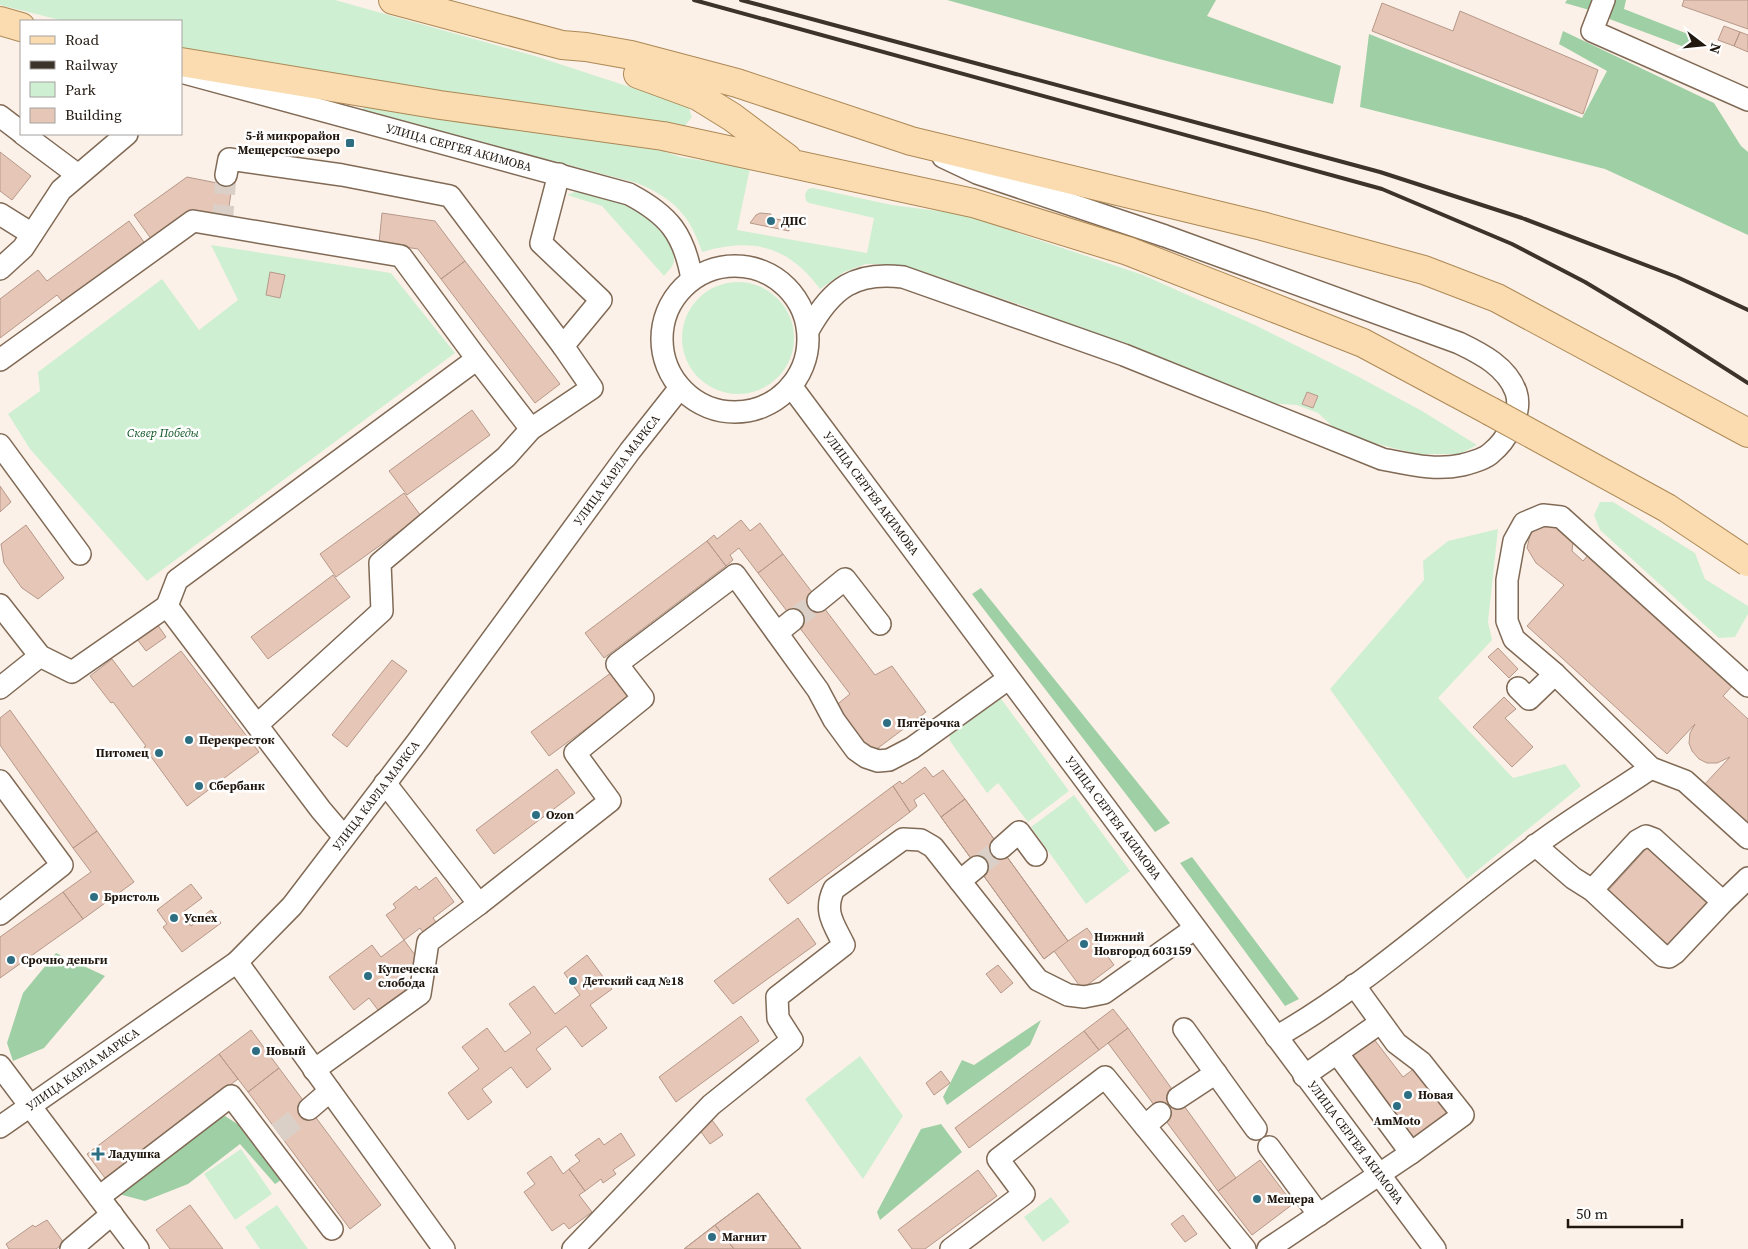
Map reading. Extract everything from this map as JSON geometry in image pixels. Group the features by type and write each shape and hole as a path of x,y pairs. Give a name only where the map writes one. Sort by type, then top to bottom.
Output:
{"main road":[{"path":"394,0 562,45 698,96 732,117 794,163"},
{"path":"0,22 20,27"},
{"path":"562,45 586,46 631,55 737,82 911,141 1243,221 1424,270 1497,298 1748,432"},
{"path":"182,74 440,105 664,136 973,203 1128,251 1363,343 1667,508 1748,562"}],"street":[{"path":"1604,0 1592,31 1748,100"},
{"name":"УЛИЦА СЕРГЕЯ АКИМОВА","path":"182,74 629,194 665,217 677,231 688,257 692,279"},
{"path":"0,116 20,131"},
{"path":"25,135 78,175"},
{"path":"0,269 23,248 61,190 126,135"},
{"path":"809,328 822,306 840,289 855,281 873,276 903,277 1124,355 1382,459 1424,468 1462,465 1490,455 1506,436 1516,414 1517,393 1505,374 1485,355 1460,343 1174,240 977,173 911,141"},
{"path":"226,175 229,159 342,175 450,196 563,346 592,388 531,429 506,457 380,563 382,611 257,725"},
{"path":"558,174 541,243 600,300 563,346"},
{"path":"0,214 32,234"},
{"path":"0,360 193,221 401,256 531,429"},
{"path":"734,265 757,269 779,280 796,297 805,313 809,328 804,366 791,386 772,402 749,411 724,411 701,404 679,389 668,369 662,345 664,322 674,300 692,279 710,270 734,265"},
{"path":"0,605 40,656 72,672 167,606 177,580 477,359"},
{"name":"УЛИЦА СЕРГЕЯ АКИМОВА","path":"791,386 1378,1176 1435,1249"},
{"name":"УЛИЦА КАРЛА МАРКСА","path":"0,1127 30,1104 237,962 292,906 624,459 679,389"},
{"path":"0,445 80,554"},
{"path":"1748,686 1561,517 1542,514 1524,523 1514,541 1508,580 1507,621 1514,639 1555,674 1651,768 1685,781 1748,838"},
{"path":"314,1070 420,994 428,942 610,801 575,753 643,698 616,664 735,575 818,690 834,720 856,750 866,757 878,761 889,760 912,748 1008,679"},
{"path":"818,601 845,579 880,624"},
{"path":"167,606 344,837"},
{"path":"777,633 793,620"},
{"path":"0,688 40,656"},
{"path":"1518,688 1529,699 1555,674"},
{"path":"1276,1037 1305,1021 1354,985 1535,845 1651,768"},
{"path":"0,781 62,865 0,914"},
{"path":"385,783 479,904"},
{"path":"1001,848 1019,832 1036,854"},
{"path":"1592,890 1638,841 1646,836 1654,839 1723,902"},
{"path":"573,1249 711,1105 792,1040 778,1018 777,997 844,945 828,912 829,900 834,889 903,839 922,840 933,846 1038,980 1068,995 1084,998 1104,993 1194,929"},
{"path":"1535,845 1573,878 1592,890 1663,956 1669,957 1748,878"},
{"path":"960,881 977,867"},
{"path":"237,962 444,1249"},
{"path":"1268,1249 1378,1176 1463,1114 1420,1062 1396,1043 1354,985"},
{"path":"1304,1076 1380,1023"},
{"path":"1184,1029 1256,1129"},
{"path":"1337,1053 1411,1153"},
{"path":"0,1066 138,1249"},
{"path":"1178,1098 1216,1073"},
{"path":"951,1249 1024,1194 998,1158 1105,1077 1153,1120 1245,1249"},
{"path":"309,1108 330,1091"},
{"path":"99,1197 231,1096 271,1137 332,1229"},
{"path":"1270,1147 1319,1215"},
{"path":"71,1249 112,1214"}],"green space":[{"path":"0,0 335,0 535,56 688,106 692,117 684,127 336,77 182,48 182,20 60,20 0,5"},
{"path":"947,0 1216,0 1207,16 1341,66 1333,104 1159,59"},
{"path":"1567,0 1597,0 1593,11 1565,3"},
{"path":"1610,0 1626,0 1624,9 1693,36 1687,48 1604,17"},
{"path":"1563,31 1714,103 1741,146 1748,152 1748,235 1605,169 1360,107 1369,34 1582,118 1607,71 1559,44"},
{"path":"365,106 635,141 680,157 750,168 737,230 867,253 874,218 809,203 806,201 805,194 808,189 813,188 892,205 961,214 1143,275 1257,326 1422,411 1477,445 1460,454 1417,454 1342,435 1318,413 1297,405 1268,403 1021,305 904,265 866,264 844,272 820,289 808,274 795,263 782,254 768,249 737,245 702,252 692,228 678,209 661,195 637,183 361,111"},
{"path":"575,192 618,202 634,209 652,222 667,240 673,253 673,264 664,276 602,206 567,195"},
{"name":"Сквер Победы","path":"211,245 391,273 455,353 147,581 30,449 8,414 40,391 38,372 162,279 199,330 238,300"},
{"path":"738,282 760,286 778,298 790,316 794,338 790,360 778,378 760,390 738,394 716,390 698,378 686,360 682,338 686,316 698,298 716,286"},
{"path":"1600,502 1613,502 1695,553 1705,579 1748,606 1748,614 1735,637 1719,638 1600,530 1594,515"},
{"path":"1498,529 1488,622 1492,640 1438,698 1513,778 1565,764 1581,786 1467,879 1330,689 1424,580 1423,561 1448,541"},
{"path":"981,588 1170,823 1155,832 972,594"},
{"path":"996,692 1069,791 1028,822 998,783 987,793 950,741 949,732"},
{"path":"1074,795 1130,871 1086,904 1031,827"},
{"path":"1192,857 1299,999 1285,1006 1180,863"},
{"path":"56,953 105,976 44,1048 13,1061 7,1043 23,993"},
{"path":"1041,1020 1030,1045 947,1105 943,1097 962,1060 974,1065"},
{"path":"860,1056 903,1116 863,1179 805,1099"},
{"path":"225,1116 239,1125 284,1178 275,1184 240,1144 188,1184 145,1201 115,1193 164,1137"},
{"path":"941,1124 962,1152 880,1220 877,1212 921,1129"},
{"path":"241,1149 272,1194 235,1220 204,1174"},
{"path":"1051,1197 1070,1222 1043,1242 1024,1217"},
{"path":"277,1205 308,1249 260,1249 245,1227"}],"building":[{"path":"1684,0 1748,0 1748,29 1682,6"},
{"path":"1382,3 1453,31 1460,11 1598,70 1583,114 1372,31"},
{"path":"1724,26 1740,32 1734,46 1718,40"},
{"path":"1740,32 1748,35 1748,52 1734,46"},
{"path":"0,152 31,176 12,200 0,191"},
{"path":"187,177 232,186 227,220 152,240 134,215"},
{"path":"382,213 435,221 465,261 441,279 418,249 379,243"},
{"name":"ДПС","path":"760,213 771,214 770,218 782,220 782,217 791,219 789,231 750,223"},
{"path":"129,221 146,245 66,306 57,295 0,338 0,299 38,270 47,281"},
{"path":"465,261 560,384 535,403 441,279"},
{"path":"270,272 285,275 280,298 266,295"},
{"path":"1307,392 1318,396 1313,408 1302,404"},
{"path":"472,410 490,435 407,495 389,471"},
{"path":"0,486 11,502 0,512"},
{"path":"404,493 421,516 336,577 320,554"},
{"path":"741,520 750,531 760,523 783,554 758,573 739,548 730,555 733,560 726,566 707,541 714,535 717,539"},
{"path":"1550,521 1573,541 1572,551 1583,561 1590,553 1734,684 1723,696 1748,719 1748,825 1704,785 1730,757 1717,763 1707,763 1699,759 1692,751 1689,743 1690,733 1695,724 1667,754 1527,626 1564,585 1536,563 1527,548 1531,531"},
{"path":"26,525 64,578 38,599 22,588 4,563 1,544"},
{"path":"707,541 726,566 604,658 585,633"},
{"path":"783,554 875,675 892,666 926,712 870,754 834,707 850,694 758,573"},
{"path":"333,575 350,597 268,659 251,637"},
{"path":"157,624 166,637 146,651 137,639"},
{"path":"1498,648 1518,669 1509,678 1488,657"},
{"path":"181,651 259,752 187,806 144,747 146,746 113,702 111,703 90,676 112,659 133,687"},
{"path":"392,660 407,671 347,747 332,735"},
{"path":"612,672 630,696 549,756 531,732"},
{"path":"1504,697 1516,709 1505,718 1533,747 1512,767 1473,727"},
{"path":"10,710 97,831 73,848 0,745 0,718"},
{"path":"925,767 933,777 943,770 965,799 941,817 924,793 914,800 917,806 910,812 893,786 900,781 902,784"},
{"path":"557,769 575,793 494,854 476,830"},
{"path":"893,786 910,812 788,904 769,879"},
{"path":"965,799 1068,941 1087,928 1114,965 1082,989 1054,951 1044,959 941,817"},
{"path":"965,799 1068,941 1044,959 941,817"},
{"path":"97,831 134,882 83,919 63,892 91,872 73,848"},
{"path":"1647,848 1710,906 1668,951 1605,894"},
{"path":"436,877 454,902 433,918 438,925 425,935 420,928 404,940 386,915 396,908 393,904 416,886 419,890"},
{"name":"Успех","path":"191,884 202,898 182,913 191,926 211,910 221,923 182,952 163,927 167,924 157,910"},
{"path":"63,892 83,919 0,978 0,937"},
{"path":"798,918 816,944 733,1004 714,981"},
{"name":"Купеческа слобода","path":"404,940 420,962 404,975 412,985 378,1010 369,998 354,1010 329,977 372,945 381,957"},
{"path":"587,955 612,989 590,1005 607,1028 582,1047 566,1026 536,1049 551,1069 527,1088 511,1067 482,1089 492,1102 468,1120 448,1093 479,1069 462,1047 487,1028 505,1052 531,1033 509,1004 534,986 555,1014 580,995 564,973"},
{"path":"998,965 1013,983 1001,993 986,974"},
{"path":"1113,1009 1128,1028 1099,1050 1084,1031"},
{"path":"741,1016 759,1041 676,1102 659,1077"},
{"path":"1128,1028 1236,1178 1218,1191 1108,1043"},
{"path":"251,1030 279,1068 248,1092 219,1054"},
{"path":"1084,1031 1099,1050 969,1148 955,1128"},
{"name":"Новая","path":"1373,1038 1403,1077 1415,1068 1449,1113 1413,1140 1350,1055"},
{"path":"219,1054 238,1079 105,1178 87,1154"},
{"path":"279,1068 381,1205 350,1229 248,1092"},
{"path":"941,1071 950,1083 934,1095 926,1083"},
{"path":"709,1116 723,1135 710,1144 696,1125"},
{"path":"621,1133 635,1155 613,1170 616,1174 603,1183 601,1179 585,1191 569,1169 580,1161 575,1155 599,1138 604,1145"},
{"path":"551,1156 563,1174 569,1169 585,1191 579,1195 592,1212 569,1229 564,1223 552,1231 524,1192 535,1184 527,1173"},
{"name":"Мещера","path":"1260,1160 1293,1204 1252,1235 1218,1191"},
{"path":"978,1170 997,1196 925,1249 912,1249 898,1230"},
{"path":"758,1193 801,1249 734,1249 715,1225"},
{"path":"758,1193 801,1249 684,1249 715,1225"},
{"path":"190,1205 223,1249 170,1249 156,1230"},
{"path":"1183,1215 1197,1234 1185,1242 1171,1224"},
{"path":"47,1220 64,1243 56,1249 9,1249 6,1244 33,1225 35,1227"},
{"name":"Магнит","path":"715,1225 734,1249 684,1249"}],"tunnel":[{"path":"222,226 226,175"},
{"path":"793,620 818,601"},
{"path":"977,867 1001,848"},
{"path":"278,1133 309,1109"}],"railway":[{"path":"694,0 1382,189 1512,244 1585,282 1748,383"},
{"path":"741,0 1380,172 1522,218 1677,277 1748,310"}],"place":[{"name":"5-й микрорайон Мещерское озеро","path":"350,143"},
{"name":"ДПС","path":"771,221"},
{"name":"Пятёрочка","path":"887,723"},
{"name":"Перекресток","path":"189,740"},
{"name":"Питомец","path":"159,753"},
{"name":"Сбербанк","path":"199,786"},
{"name":"Ozon","path":"536,815"},
{"name":"Бристоль","path":"94,897"},
{"name":"Успех","path":"174,918"},
{"name":"Нижний Новгород 603159","path":"1084,944"},
{"name":"Срочно деньги","path":"11,960"},
{"name":"Купеческа слобода","path":"368,976"},
{"name":"Детский сад №18","path":"573,981"},
{"name":"Новый","path":"256,1051"},
{"name":"Новая","path":"1408,1095"},
{"name":"AmMoto","path":"1397,1106"},
{"name":"Ладушка","path":"98,1154"},
{"name":"Мещера","path":"1257,1199"},
{"name":"Магнит","path":"712,1237"}]}
